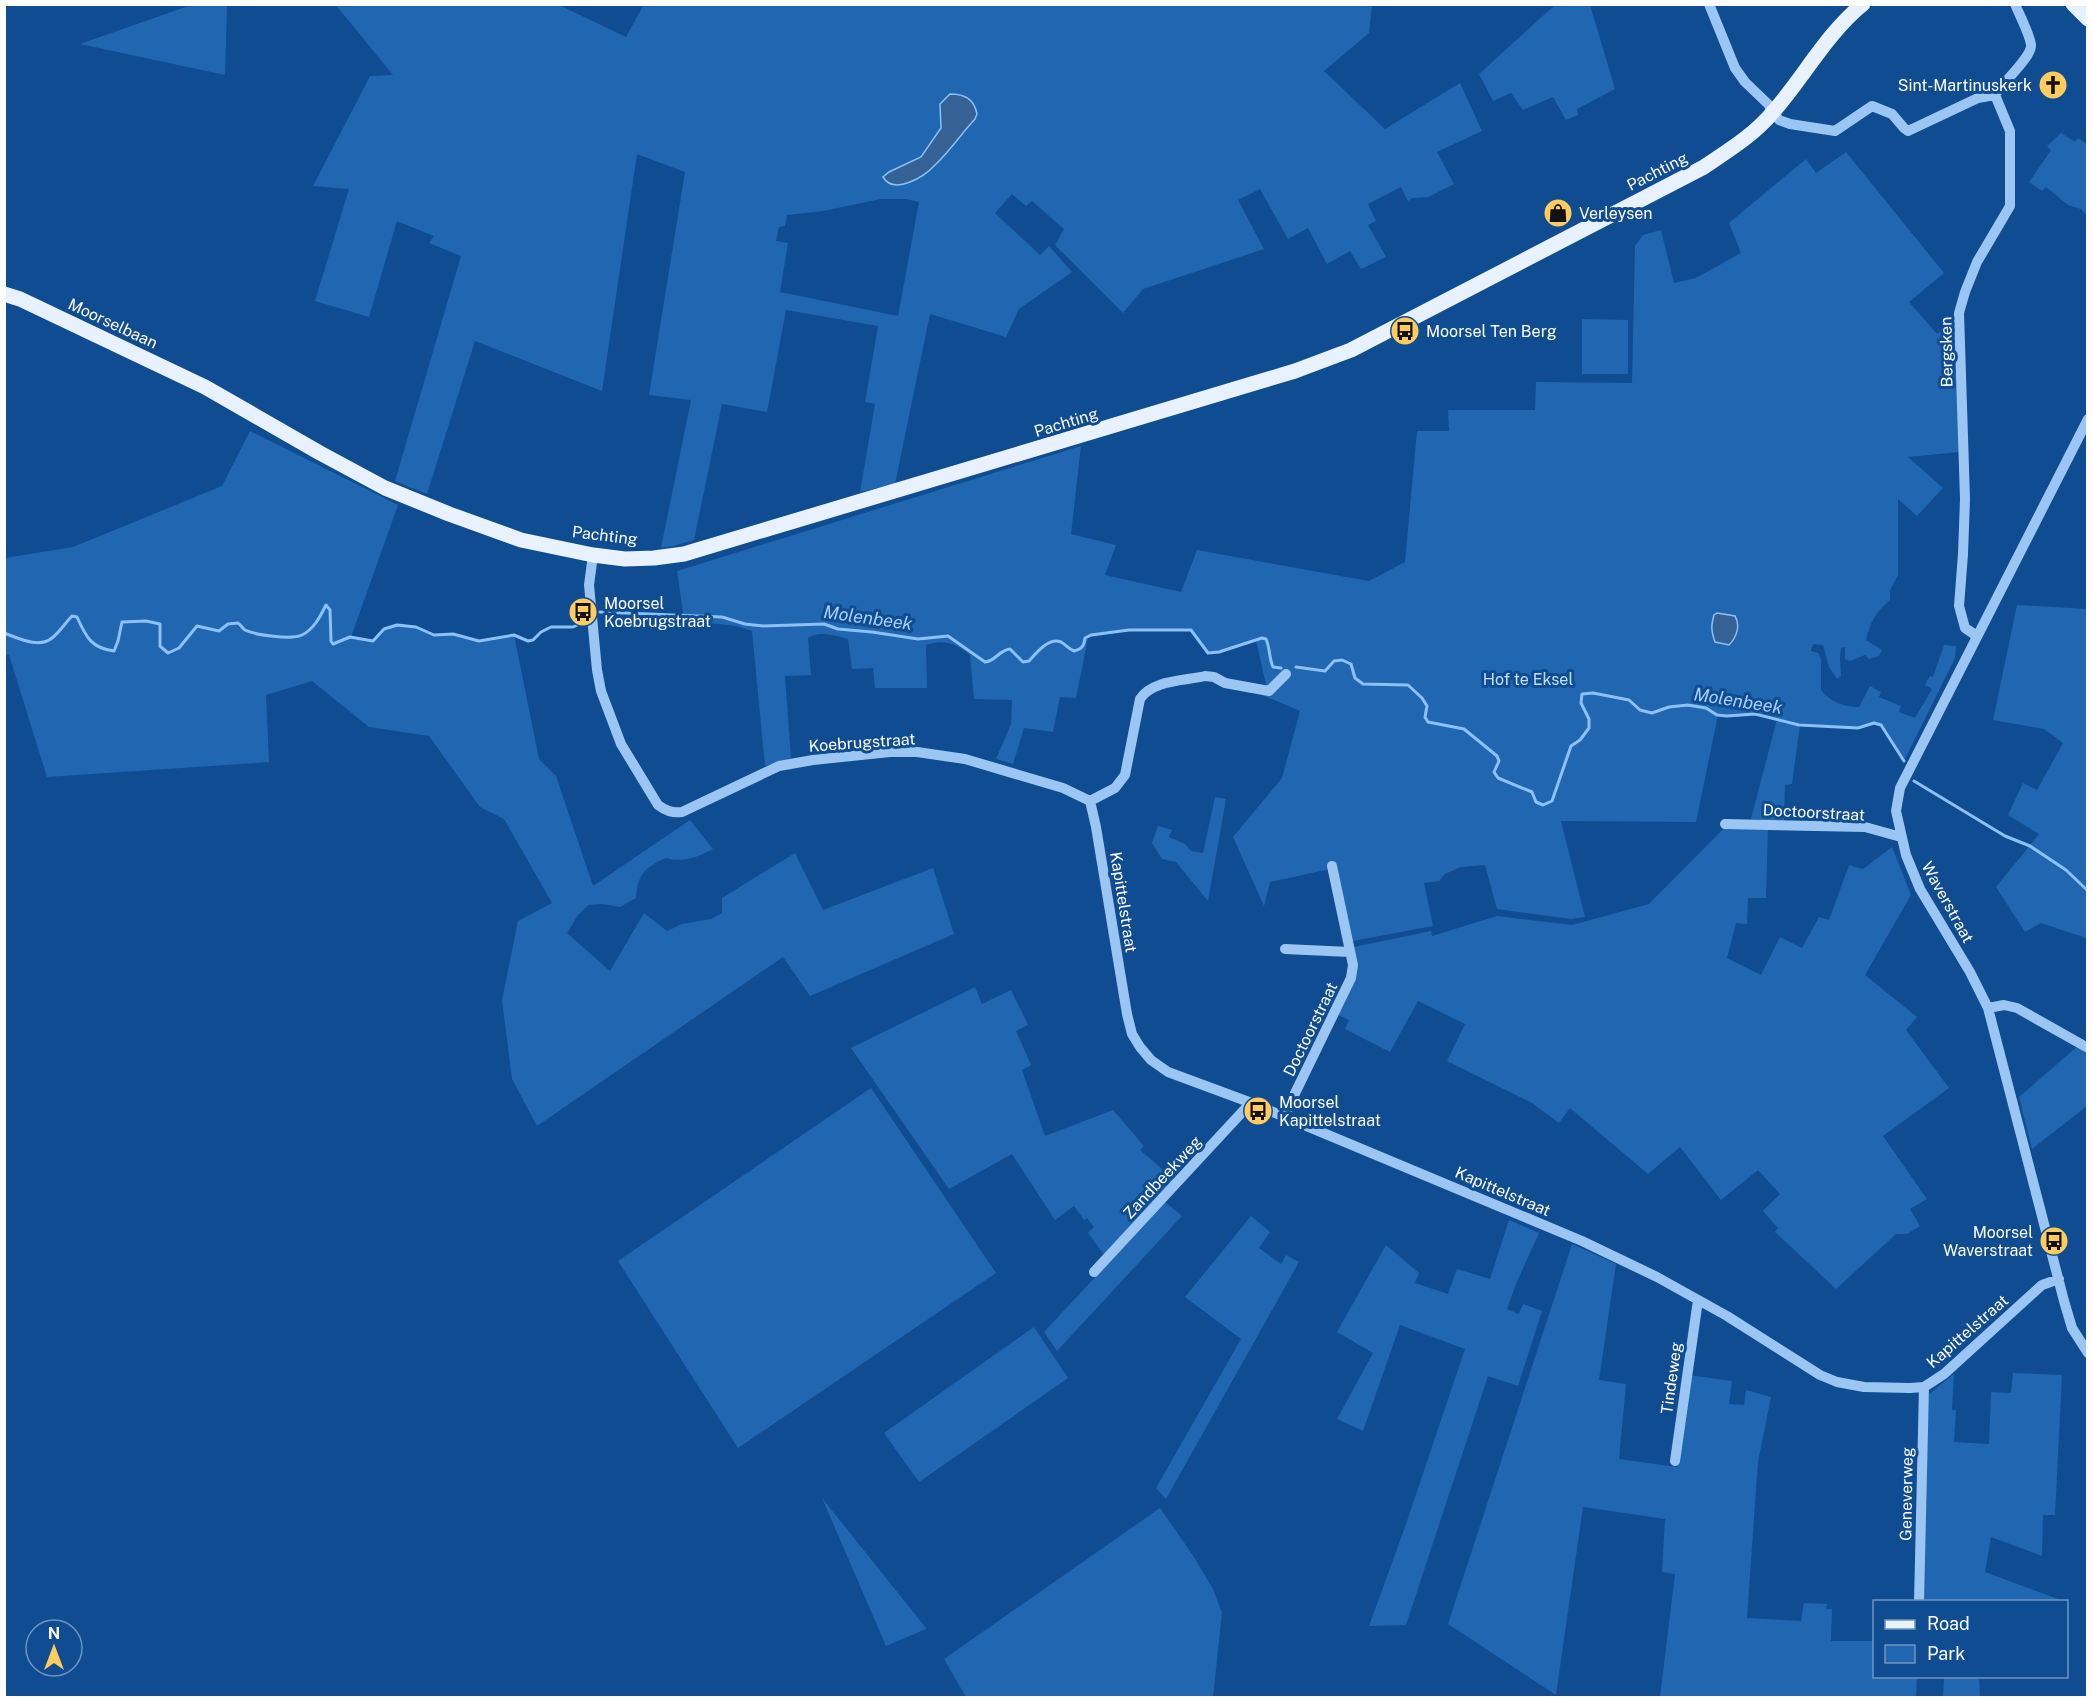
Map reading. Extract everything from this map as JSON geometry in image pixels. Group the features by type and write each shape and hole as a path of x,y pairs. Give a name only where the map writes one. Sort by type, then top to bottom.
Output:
{"main road":[{"name":"Pachting","path":"205,387 385,488 521,540 592,555 631,558 684,554 1295,371 1351,350 1704,167 1753,133 1773,112 1834,32 1863,4"},
{"name":"Moorselbaan","path":"4,294 20,299 205,387"}],"street":[{"path":"1708,4 1735,68 1745,82 1768,104 1779,120 1790,124 1835,131 1868,108 1876,107 1892,114 1908,130 1978,98 1995,95 2030,52 2031,45 2017,5"},
{"name":"Bergsken","path":"1977,636 1965,628 1959,606 1965,500 1959,313 1977,262 2010,206 2010,131 1995,95"},
{"name":"Waverstraat","path":"2088,419 1900,788 1896,811 1901,837 1920,889 1970,972 1988,1008 2072,1328 2088,1353"},
{"name":"Koebrugstraat","path":"592,555 589,585 601,691 621,744 658,805 665,810 673,813 682,812 779,766 890,752 917,752 975,761 1063,788 1090,801"},
{"path":"1090,801 1115,789 1125,775 1140,699 1144,692 1153,687 1205,676 1269,691 1286,674"},
{"name":"Kapittelstraat","path":"1090,801 1132,1034 1151,1060 1168,1072 1284,1116 1572,1236 1657,1277 1768,1340 1820,1375 1837,1382 1864,1387 1924,1386 1944,1374 2042,1285 2059,1279"},
{"name":"Doctoorstraat","path":"1725,824 1865,827 1901,837"},
{"name":"Doctoorstraat","path":"1284,1116 1351,978 1353,965 1332,866"},
{"path":"1285,949 1350,952"},
{"path":"1988,1008 2004,1005 2017,1008 2088,1048"},
{"name":"Zandbeekweg","path":"1094,1272 1245,1110 1249,1102"},
{"name":"Tindeweg","path":"1675,1461 1698,1300"},
{"name":"Geneverweg","path":"1919,1600 1924,1386"}],"green space":[{"path":"335,4 559,5 626,37 644,4 1372,5 1369,33 1324,71 1385,129 1460,83 1482,131 1437,152 1454,184 1428,197 1413,198 1408,201 1401,187 1368,204 1376,221 1368,225 1386,257 1361,269 1350,251 1327,264 1308,228 1288,239 1260,189 1238,200 1264,249 1143,289 1123,313 1055,245 1064,229 1032,201 1026,206 1012,194 995,213 1040,255 1049,246 1072,272 1019,309 1006,337 930,314 895,484 860,492 875,404 865,402 878,326 786,310 767,412 722,404 694,540 661,548 691,400 649,395 685,172 637,154 602,391 475,341 427,494 395,481 461,256 429,243 434,236 397,221 369,317 315,301 349,189 313,186 370,76 393,75","holes":["881,199 906,199 919,202 898,316 780,292 788,243 776,241 779,227 785,226 787,215 823,211"]},
{"path":"1556,4 1590,5 1615,89 1577,109 1578,115 1566,120 1553,97 1523,110 1511,93 1493,101 1479,74"},
{"path":"191,5 227,5 225,75 80,44"},
{"path":"2061,133 2075,142 2078,138 2087,144 2087,216 2081,209 2068,205 2046,187 2042,191 2029,182 2051,150 2047,146"},
{"name":"Hof te Eksel","path":"1846,152 1944,273 1909,302 1937,334 1955,320 1959,452 1908,457 1943,488 1917,516 1898,499 1898,575 1890,590 1890,600 1874,618 1866,640 1882,650 1879,656 1869,659 1865,655 1850,661 1845,659 1845,647 1841,648 1841,676 1837,679 1829,667 1823,645 1813,644 1811,651 1818,653 1821,659 1821,690 1833,701 1859,707 1870,686 1881,692 1879,697 1901,706 1899,712 1915,718 1932,689 1925,685 1930,676 1933,677 1944,645 1956,646 1955,658 1904,761 1881,725 1874,723 1858,728 1800,725 1792,784 1785,785 1784,821 1751,819 1777,719 1755,714 1718,715 1696,822 1561,821 1585,917 1571,919 1497,909 1485,865 1461,867 1445,874 1439,881 1424,883 1433,926 1353,941 1335,868 1270,882 1264,906 1233,837 1282,778 1300,711 1262,695 1266,685 1256,640 1219,652 1208,653 1191,630 1129,630 1088,638 1076,698 1060,697 1053,732 1024,728 1013,764 996,759 1011,724 1012,700 974,699 970,655 965,651 944,642 926,645 927,688 875,688 873,668 852,669 848,639 817,634 808,638 811,675 785,676 791,758 765,766 752,631 736,626 681,620 683,612 677,571 1081,446 1071,534 1116,545 1105,575 1181,592 1197,550 1369,581 1405,562 1417,431 1449,431 1448,410 1535,410 1536,382 1632,383 1635,246 1643,235 1661,230 1674,283 1696,278 1741,253 1729,223 1806,159 1816,173"},
{"path":"1582,319 1628,320 1628,374 1582,374"},
{"path":"250,431 398,505 351,637 373,641 384,629 397,625 416,627 434,635 453,634 479,641 514,635 539,759 556,776 593,886 690,820 713,849 690,858 678,860 666,858 647,869 641,877 636,898 620,907 602,904 589,905 578,915 567,933 610,971 644,913 667,931 682,924 711,919 722,913 722,898 795,853 823,910 933,868 954,934 810,996 783,957 537,1126 512,1079 502,1000 518,921 552,903 504,819 480,807 429,736 369,727 312,681 266,695 269,762 47,777 9,655 5,654 5,558 73,547 222,486"},
{"path":"2017,605 2087,609 2086,938 2041,923 2025,932 1996,887 2039,834 2008,815 2023,783 2037,790 2063,743 2044,729 1993,720"},
{"path":"1215,797 1226,799 1208,901 1176,862 1162,859 1152,843 1158,826 1172,830 1169,837 1185,844 1191,851 1203,853"},
{"path":"1724,828 1768,828 1766,898 1748,898 1747,924 1736,923 1727,958 1761,975 1780,937 1802,948 1819,917 1829,920 1849,865 1863,869 1892,847 1911,895 1865,975 1917,1017 1906,1030 1949,1088 1883,1136 1927,1199 1910,1209 1920,1226 1907,1234 1896,1234 1836,1289 1775,1232 1778,1228 1763,1211 1780,1194 1758,1170 1721,1200 1680,1147 1648,1174 1570,1108 1559,1123 1532,1103 1447,1061 1465,1024 1418,1001 1390,1052 1345,1029 1349,1020 1336,1014 1354,947 1431,931 1432,936 1497,916 1572,925 1649,904"},
{"path":"975,987 982,1004 1011,990 1028,1025 1016,1031 1031,1065 1022,1070 1045,1136 1113,1110 1144,1146 1140,1150 1175,1180 1105,1256 1088,1233 1094,1227 1087,1218 1084,1220 1074,1206 1055,1220 1012,1154 949,1189 851,1048"},
{"path":"2078,1046 2087,1051 2087,1106 2032,1149 2019,1097"},
{"path":"871,1088 996,1273 738,1448 618,1261"},
{"path":"1165,1202 1182,1216 1057,1351 1044,1332"},
{"path":"1251,1216 1270,1232 1259,1248 1281,1264 1286,1255 1299,1262 1166,1499 1156,1488 1241,1339 1185,1297"},
{"path":"1509,1220 1539,1233 1507,1309 1519,1314 1523,1304 1542,1311 1518,1386 1488,1376 1406,1625 1369,1626 1465,1349 1400,1325 1363,1431 1337,1419 1373,1353 1337,1332 1386,1245 1419,1273 1415,1283 1448,1294 1457,1269 1490,1279"},
{"path":"1572,1244 1616,1264 1599,1380 1626,1384 1619,1459 1677,1467 1688,1375 1732,1381 1729,1404 1744,1405 1746,1390 1771,1397 1758,1462 1747,1618 1801,1621 1804,1603 1827,1604 1826,1609 1832,1609 1831,1641 1873,1641 1873,1678 1917,1678 1916,1697 1660,1697 1675,1574 1662,1572 1665,1519 1583,1507 1556,1695 1448,1624"},
{"path":"1034,1327 1068,1378 919,1482 884,1433"},
{"path":"2013,1373 2062,1375 2055,1515 2043,1515 2042,1556 1991,1537 1985,1572 2061,1600 1919,1600 1928,1395 1954,1374 1952,1410 1956,1410 1954,1442 1989,1444 1991,1392 2011,1393"},
{"path":"822,1498 926,1628 926,1629 886,1646"},
{"path":"1160,1508 1213,1589 1222,1613 1213,1697 966,1697 944,1659"},
{"path":"1944,1678 1979,1678 1980,1697 1943,1697"}],"shaded area":[{"path":"950,94 964,96 971,101 976,109 975,119 946,154 924,174 902,184 894,185 888,182 883,177 889,172 921,157 941,128 940,104"},
{"path":"1717,613 1735,616 1737,620 1737,632 1729,645 1715,642 1712,625 1714,615"}],"waterway":[{"name":"Molenbeek","path":"4,633 28,642 41,643 58,633 72,616 77,617 90,640 100,647 114,651 122,622 146,621 160,624 160,646 168,653 179,648 197,626 219,631 228,624 238,623 245,630 257,634 282,637 302,635 313,626 326,605 330,610 333,644 350,637 373,641 384,629 397,625 416,627 434,635 453,634 479,641 514,635 528,641 551,627 573,627 584,622"},
{"name":"Molenbeek","path":"600,612 722,617 745,624 763,626 824,624 838,629 918,639 948,636 985,662 1010,649 1023,662 1029,661 1047,644 1056,641 1074,651 1081,648 1085,638 1091,635 1129,630 1191,630 1208,653 1219,652 1262,638 1266,639 1273,667 1281,668"},
{"name":"Molenbeek","path":"1296,667 1325,671 1334,661 1342,660 1351,664 1355,678 1363,684 1408,685 1427,706 1425,717 1428,722 1464,729 1497,756 1499,761 1494,772 1498,778 1532,792 1536,802 1543,805 1552,801 1571,746 1580,740 1589,728 1589,719 1581,703 1582,694 1593,693 1629,700 1640,710 1652,713 1669,707 1688,705 1706,708 1717,715 1755,714 1799,725 1858,728 1874,723 1881,725 1904,761"},
{"name":"Molenbeek","path":"1914,781 2005,836 2030,846 2066,870 2088,891"}],"place":[{"name":"Sint-Martinuskerk","path":"2053,85"},
{"name":"Verleysen","path":"1558,213"},
{"name":"Moorsel Ten Berg","path":"1405,331"},
{"name":"Moorsel Koebrugstraat","path":"583,612"},
{"name":"Moorsel Kapittelstraat","path":"1258,1111"},
{"name":"Moorsel Waverstraat","path":"2054,1241"}]}
